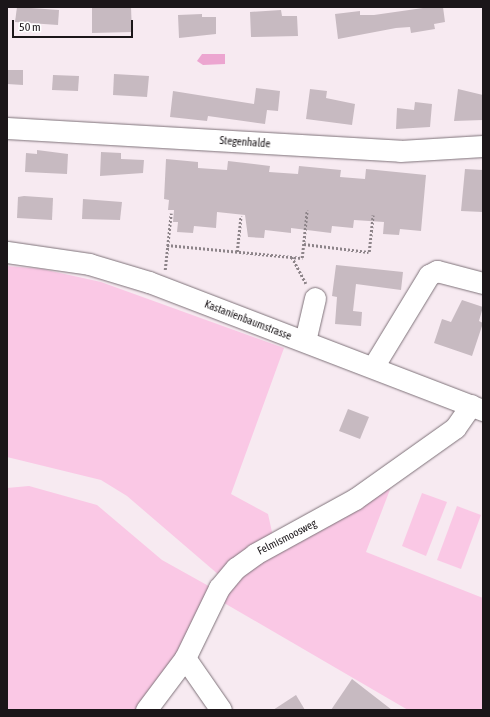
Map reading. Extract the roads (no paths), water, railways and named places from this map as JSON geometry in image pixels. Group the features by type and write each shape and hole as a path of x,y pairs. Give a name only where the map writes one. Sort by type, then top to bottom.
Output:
{"street":[{"name":"Stegenhalde","path":"7,128 400,151 483,146"},
{"name":"Kastanienbaumstrasse","path":"7,252 89,264 149,282 477,408"},
{"path":"373,367 429,275 437,271 483,283"},
{"path":"305,341 315,298"},
{"name":"Felmismoosweg","path":"150,709 185,658 219,588 236,568 255,554 355,499 455,428 477,408"},
{"path":"185,658 221,710"}]}
